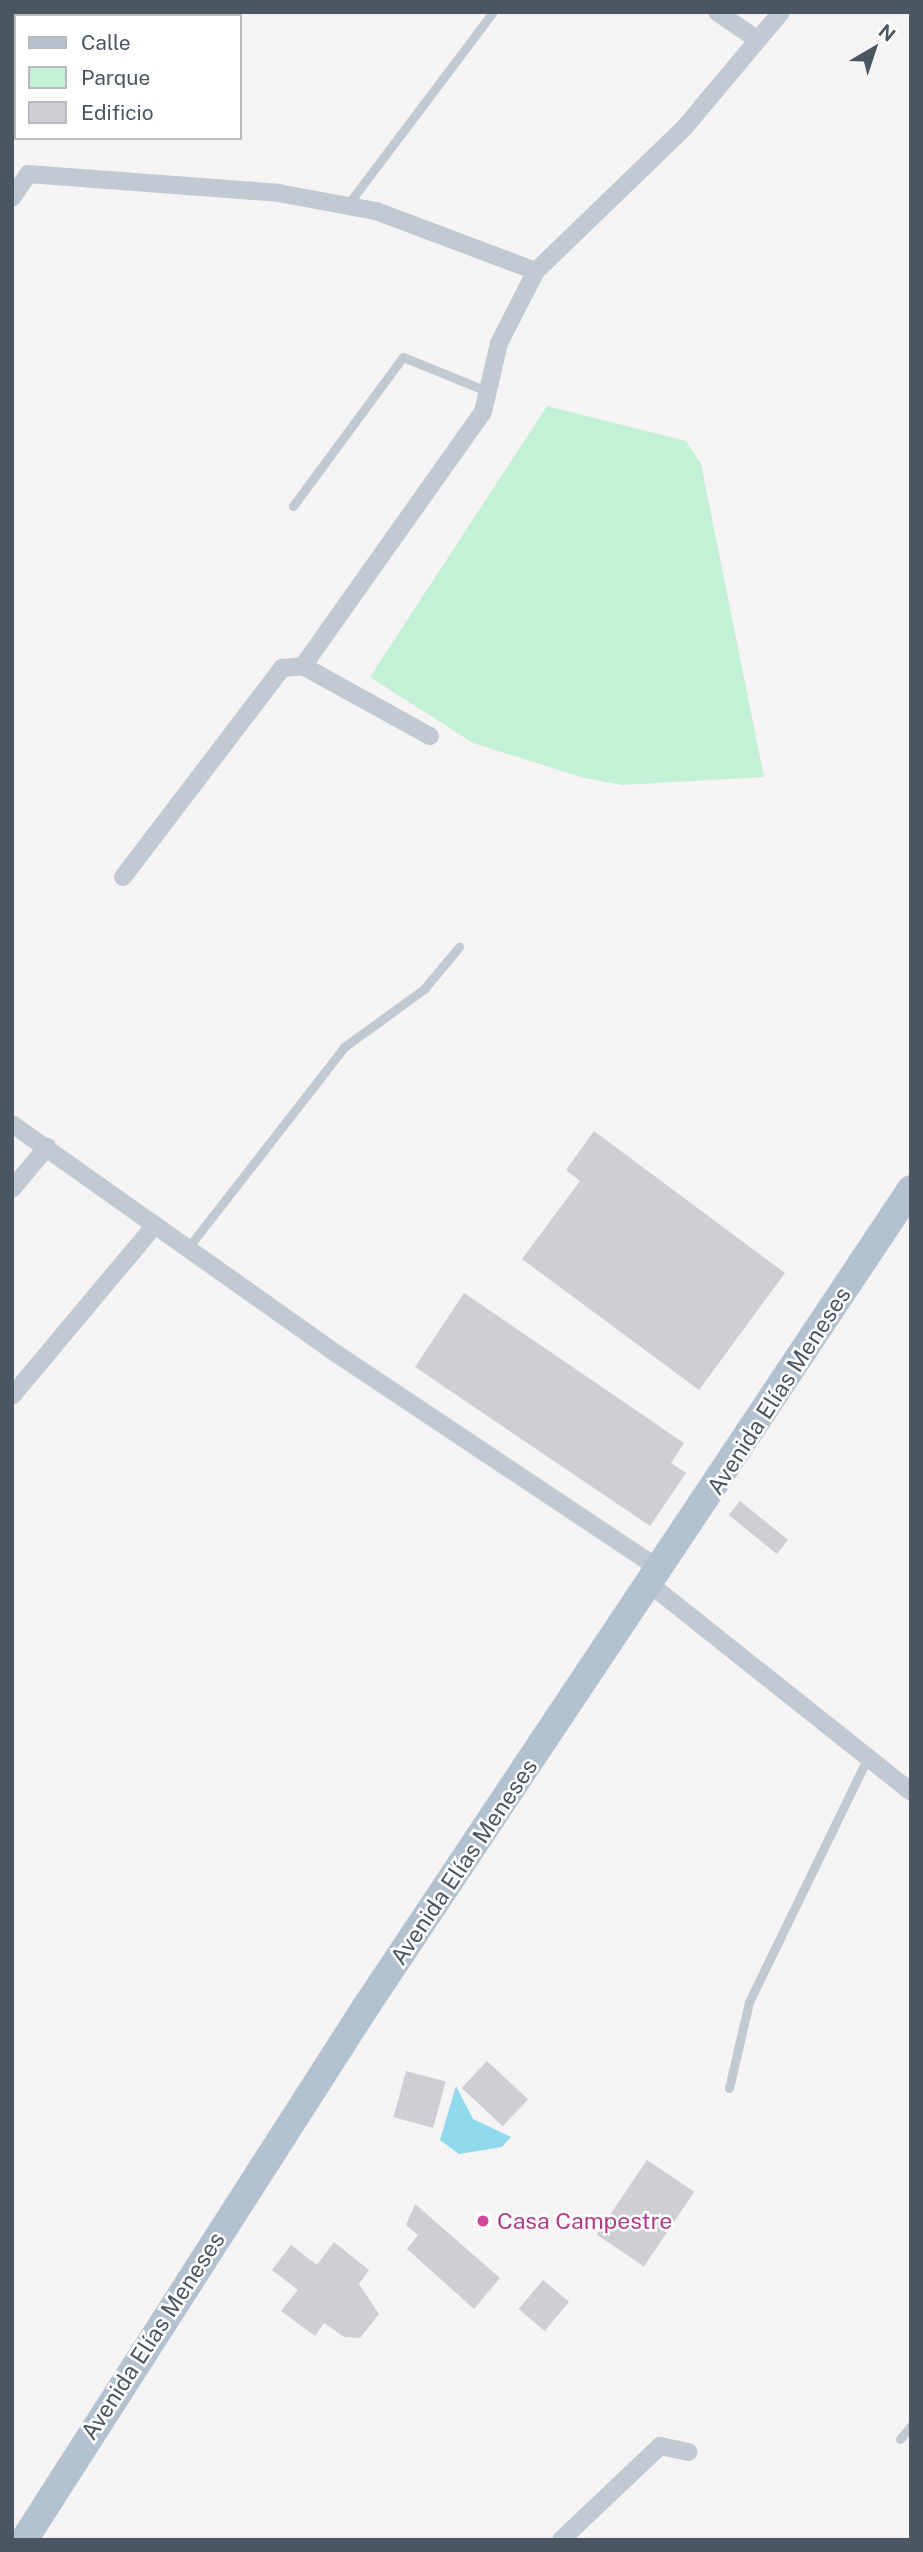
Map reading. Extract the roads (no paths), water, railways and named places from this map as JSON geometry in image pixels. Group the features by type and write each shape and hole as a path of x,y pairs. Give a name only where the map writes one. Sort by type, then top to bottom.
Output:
{"main road":[{"name":"Avenida Elías Meneses","path":"29,2538 365,2008 656,1578 911,1189"}],"street":[{"path":"717,12 755,38"},
{"path":"303,666 483,412 499,343 536,271 685,127 755,38 781,12"},
{"path":"12,198 28,174 348,204 536,271"},
{"path":"123,877 282,668 303,666 430,736"},
{"path":"12,1124 656,1578 867,1759 911,1792"},
{"path":"12,1189 47,1147"},
{"path":"12,1396 155,1225"},
{"path":"561,2540 660,2446 688,2452"}],"lane":[{"path":"348,204 493,12"},
{"path":"293,506 403,357 489,392"},
{"path":"187,1249 344,1047 424,989 459,947"},
{"path":"729,2088 749,2002 867,1759"},
{"path":"900,2439 911,2426"}],"water":[{"path":"456,2086 473,2119 511,2137 502,2147 459,2154 440,2140"}],"place":[{"name":"Casa Campestre","path":"483,2221"}]}
